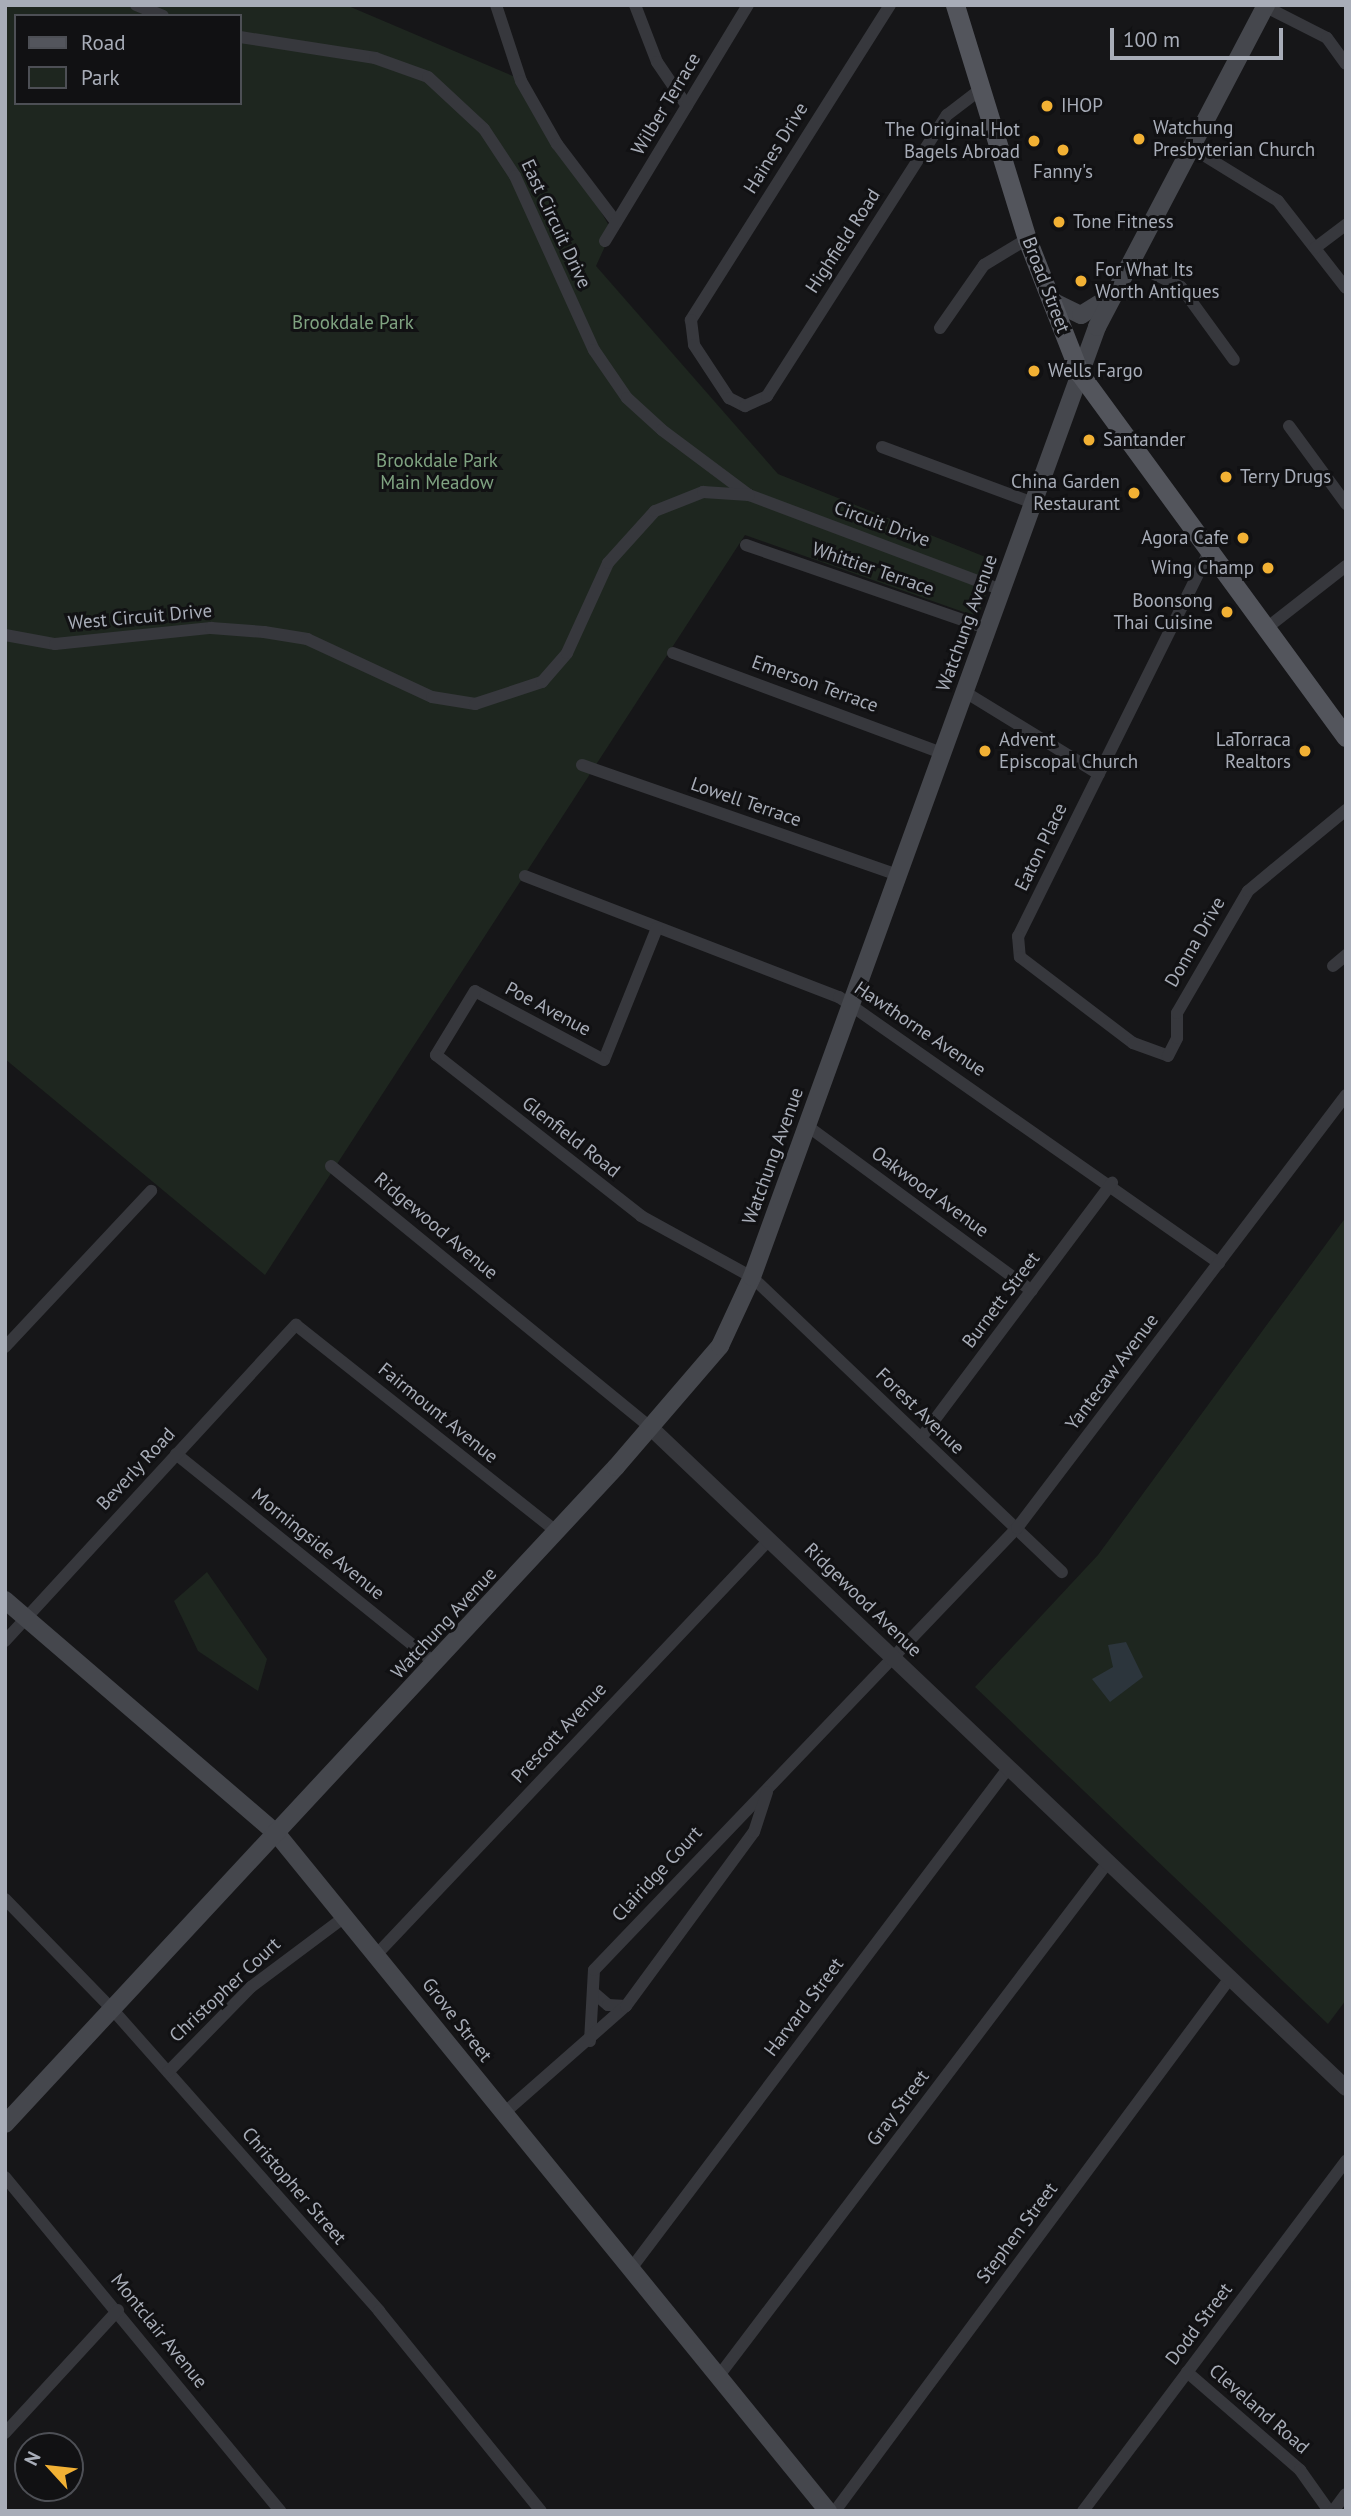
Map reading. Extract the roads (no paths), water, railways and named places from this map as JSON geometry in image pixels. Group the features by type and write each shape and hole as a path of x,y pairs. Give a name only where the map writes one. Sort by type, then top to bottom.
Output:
{"main road":[{"name":"Broad Street","path":"955,5 1027,239 1080,374 1208,554 1346,737"},
{"name":"Watchung Avenue","path":"5,2124 651,1428 720,1346 752,1277 1080,374 1114,291 1266,6"},
{"path":"1052,301 1081,315 1094,312 1114,291"},
{"name":"Grove Street","path":"5,1600 277,1834 378,1953 503,2113 828,2511"}],"street":[{"path":"136,5 158,14"},
{"path":"496,5 521,81 557,144 616,222"},
{"path":"635,5 657,62 687,106"},
{"name":"Wilber Terrace","path":"605,241 748,5"},
{"name":"Haines Drive","path":"737,404 694,345 695,311 890,5"},
{"path":"1266,6 1327,38 1346,64"},
{"name":"East Circuit Drive","path":"242,37 402,66 454,98 515,176 594,350 627,398 749,495"},
{"name":"Highfield Road","path":"737,404 756,405 767,396 947,115 981,89"},
{"path":"1192,148 1262,187 1346,288"},
{"path":"1315,248 1346,225"},
{"path":"940,328 984,265 1027,239"},
{"path":"1130,262 1181,287 1234,360"},
{"path":"1289,426 1346,504"},
{"path":"882,447 1033,503"},
{"name":"West Circuit Drive","path":"5,635 55,644 211,628 264,632 307,639 432,697 475,704 542,682 567,653 608,563 655,511 704,492 749,495"},
{"name":"Circuit Drive","path":"749,495 1002,590"},
{"name":"Whittier Terrace","path":"746,545 988,629"},
{"name":"Eaton Place","path":"1133,1043 1032,969 1017,945 1208,554"},
{"path":"1264,630 1346,566"},
{"name":"Emerson Terrace","path":"673,653 942,753"},
{"path":"965,692 1099,774"},
{"name":"Lowell Terrace","path":"582,765 897,874"},
{"name":"Donna Drive","path":"1133,1043 1168,1056 1177,1038 1177,1013 1240,903 1346,810"},
{"name":"Hawthorne Avenue","path":"525,876 851,1004 1112,1184 1219,1263"},
{"name":"Poe Avenue","path":"475,991 604,1060 657,928"},
{"path":"1333,965 1346,955"},
{"name":"Glenfield Road","path":"475,991 436,1055 641,1216 752,1277"},
{"name":"Yantecaw Avenue","path":"891,1655 1017,1528 1346,1095"},
{"name":"Oakwood Avenue","path":"806,1125 1032,1291"},
{"name":"Ridgewood Avenue","path":"331,1166 651,1428 1346,2088"},
{"name":"Burnett Street","path":"921,1438 1112,1184"},
{"path":"5,1347 151,1191"},
{"name":"Forest Avenue","path":"752,1277 1062,1573"},
{"name":"Beverly Road","path":"5,1641 296,1325"},
{"name":"Fairmount Avenue","path":"296,1325 556,1531"},
{"name":"Morningside Avenue","path":"176,1454 435,1663"},
{"name":"Prescott Avenue","path":"378,1953 769,1539"},
{"name":"Clairidge Court","path":"590,2041 594,1970 767,1792 891,1655"},
{"name":"Harvard Street","path":"630,2270 1009,1768"},
{"name":"Clairidge Court","path":"503,2113 590,2041 626,2006 754,1832 767,1792"},
{"name":"Gray Street","path":"718,2377 1108,1861"},
{"name":"Christopher Street","path":"5,1899 113,2010 379,2311 541,2511"},
{"name":"Christopher Court","path":"167,2072 251,1987 346,1916"},
{"name":"Stephen Street","path":"835,2511 1230,1978"},
{"path":"593,1992 608,2005 626,2006"},
{"name":"Dodd Street","path":"1083,2511 1346,2161"},
{"name":"Montclair Avenue","path":"5,2178 118,2310 280,2511"},
{"path":"5,2433 118,2310"},
{"name":"Cleveland Road","path":"1187,2372 1300,2470 1331,2511"},
{"path":"1331,2511 1346,2494"}],"place":[{"name":"IHOP","path":"1047,106"},
{"name":"Watchung Presbyterian Church","path":"1139,139"},
{"name":"The Original Hot Bagels Abroad","path":"1034,141"},
{"name":"Fanny's","path":"1063,150"},
{"name":"Tone Fitness","path":"1059,222"},
{"name":"For What Its Worth Antiques","path":"1081,281"},
{"name":"Wells Fargo","path":"1034,371"},
{"name":"Santander","path":"1089,440"},
{"name":"Terry Drugs","path":"1226,477"},
{"name":"China Garden Restaurant","path":"1134,493"},
{"name":"Agora Cafe","path":"1243,538"},
{"name":"Wing Champ","path":"1268,568"},
{"name":"Boonsong Thai Cuisine","path":"1227,612"},
{"name":"Advent Episcopal Church","path":"985,751"},
{"name":"LaTorraca Realtors","path":"1305,751"}],"park label":[{"name":"Brookdale Park","path":"353,323"},
{"name":"Brookdale Park Main Meadow","path":"437,472"}]}
